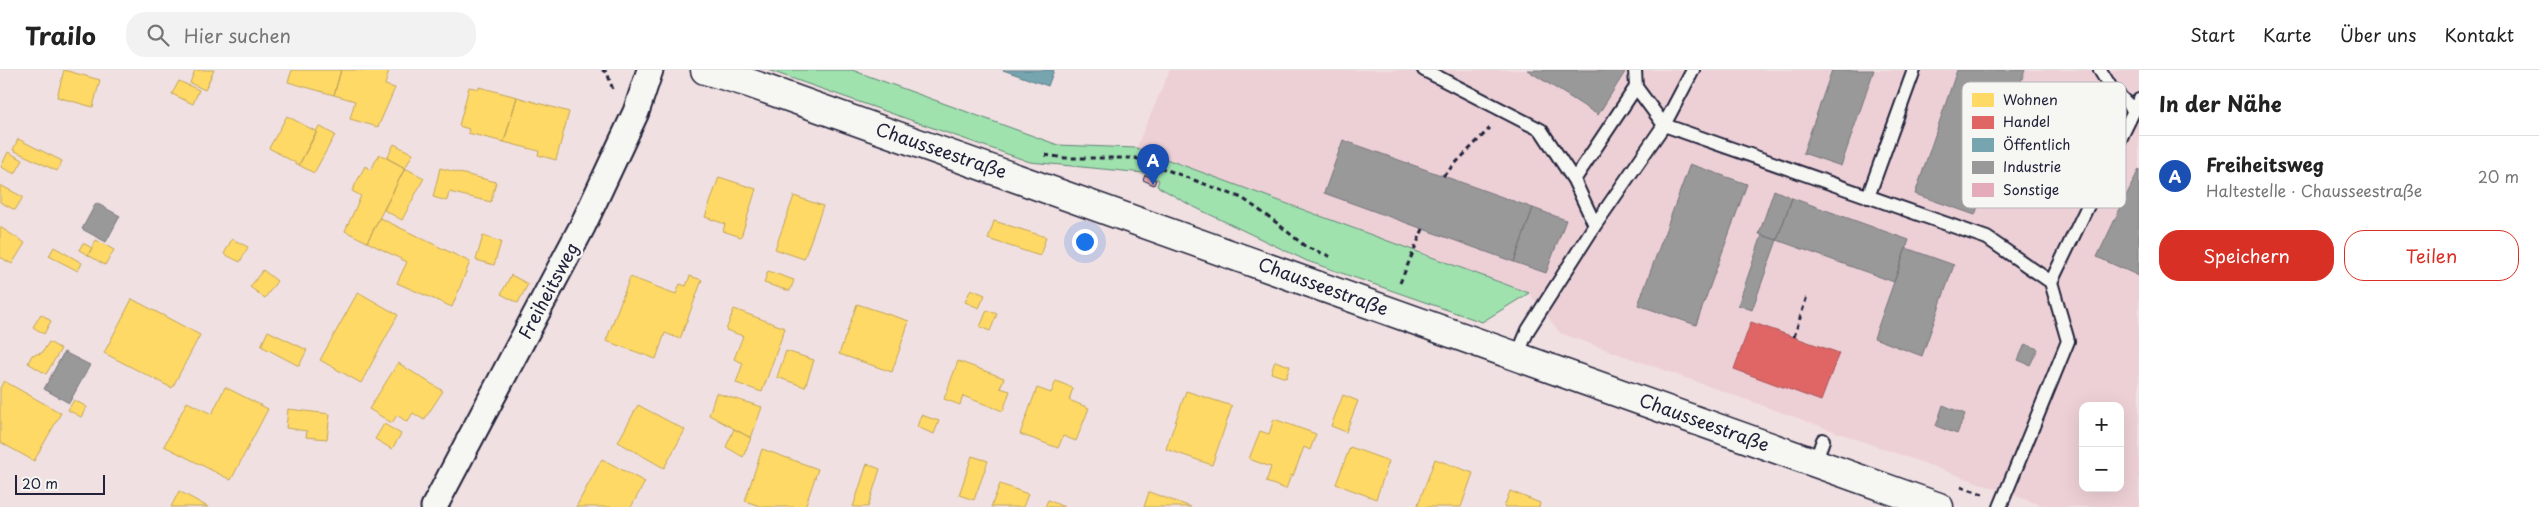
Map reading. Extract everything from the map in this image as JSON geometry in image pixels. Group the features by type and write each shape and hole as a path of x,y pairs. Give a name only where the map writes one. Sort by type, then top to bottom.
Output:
{"main road":[{"name":"Chausseestraße","path":"705,70 785,96 1517,356 1819,451 1939,507"}],"street":[{"name":"Freiheitsweg","path":"434,507 582,228 636,112 650,70"}],"lane":[{"path":"1424,70 1541,130 1574,180 1595,225"},
{"path":"1635,70 1636,87 1664,125 1986,238 2051,282 2068,341 2001,504"},
{"path":"1517,356 1528,330 1595,225 1664,125 1693,70"},
{"path":"1868,197 1914,70"},
{"path":"2100,70 2107,82"},
{"path":"1574,180 1636,87"},
{"path":"2126,125 2136,104"},
{"path":"2051,282 2086,208"}],"path":[{"path":"1442,176 1506,112"},
{"path":"1035,152 1065,158 1135,158 1242,198 1272,219 1306,247 1340,260"},
{"path":"1400,284 1423,229"},
{"path":"1391,280 1409,287"},
{"path":"1794,337 1808,296"},
{"path":"1955,485 2001,504"}],"shaded area":[{"path":"1170,70 2139,70 2139,507 2046,507 1560,333 1529,293 1136,148"}],"green space":[{"path":"768,70 852,70 1058,145 1136,148 1529,293 1482,322 1307,261 1190,205 1157,186 1159,180 1144,173 1030,162"}],"building: Wohnen":[{"path":"64,70 100,80 93,107 57,97"},
{"path":"195,70 214,70 205,90 190,83"},
{"path":"292,70 341,70 334,95 288,82"},
{"path":"341,70 389,70 385,85 395,88 378,127 350,119 355,101 334,95"},
{"path":"179,81 199,90 193,104 172,94"},
{"path":"469,87 479,89 479,87 517,97 504,142 468,133 469,129 459,126"},
{"path":"517,97 569,112 556,160 538,155 539,151 504,142"},
{"path":"287,116 317,132 299,165 269,148"},
{"path":"319,126 335,135 314,173 299,165"},
{"path":"18,139 62,161 57,171 13,150"},
{"path":"394,144 413,154 405,168 387,158"},
{"path":"8,152 23,160 15,174 1,167"},
{"path":"379,154 405,168 367,242 345,231 361,196 352,191 365,166 371,170"},
{"path":"405,168 424,178 402,220 384,210"},
{"path":"440,168 496,182 491,202 449,192 447,201 433,197"},
{"path":"719,177 756,189 741,237 723,231 725,224 705,217"},
{"path":"0,185 23,197 15,210 0,202"},
{"path":"794,196 823,206 804,259 775,249"},
{"path":"380,218 470,262 452,307 397,283 407,262 367,242"},
{"path":"994,221 1046,237 1040,256 988,239"},
{"path":"0,227 25,243 12,264 0,257"},
{"path":"483,236 501,242 494,265 476,260"},
{"path":"232,239 248,247 240,262 224,254"},
{"path":"96,240 114,250 105,265 88,255"},
{"path":"83,243 92,248 88,255 79,250"},
{"path":"54,247 82,263 78,271 49,256"},
{"path":"263,270 277,281 265,298 250,287"},
{"path":"768,271 794,280 790,291 764,283"},
{"path":"511,275 528,284 518,303 501,294"},
{"path":"690,276 702,280 680,339 665,333 656,359 606,341 630,277 676,294 680,284 686,286"},
{"path":"971,289 985,295 979,308 965,302"},
{"path":"358,292 398,315 361,383 320,360"},
{"path":"132,299 200,335 172,388 104,353"},
{"path":"857,304 909,321 892,372 839,354"},
{"path":"734,309 785,328 762,392 736,383 743,363 734,359 743,336 726,330"},
{"path":"987,310 997,314 990,331 980,327"},
{"path":"41,314 51,321 44,334 33,327"},
{"path":"268,331 307,350 299,366 261,346"},
{"path":"49,342 61,349 46,374 28,363 32,355 42,353"},
{"path":"786,351 814,360 805,387 777,377"},
{"path":"958,361 1004,378 1000,388 1010,391 1003,411 963,396 960,405 944,399"},
{"path":"1275,361 1290,366 1286,378 1271,373"},
{"path":"398,363 443,391 424,420 413,413 407,422 397,415 392,423 369,409"},
{"path":"4,381 61,413 34,461 0,442 0,388"},
{"path":"1056,381 1073,388 1069,400 1089,408 1076,441 1063,436 1058,448 1020,434 1037,388 1051,393"},
{"path":"225,387 268,409 231,480 164,446 187,402 212,414"},
{"path":"1186,391 1232,406 1212,465 1166,449"},
{"path":"716,393 762,407 751,438 709,415"},
{"path":"1343,395 1358,401 1346,432 1331,426"},
{"path":"74,400 87,407 81,417 68,410"},
{"path":"638,405 685,430 664,468 618,442"},
{"path":"288,409 330,414 327,439 306,437 307,431 286,428"},
{"path":"921,415 939,421 934,434 917,427"},
{"path":"1274,419 1316,434 1310,450 1304,447 1286,489 1266,482 1271,467 1249,459 1260,431 1269,434"},
{"path":"384,424 401,434 392,449 375,439"},
{"path":"734,429 751,438 743,457 726,447"},
{"path":"1350,447 1389,461 1376,499 1336,484"},
{"path":"762,449 818,469 805,507 763,507 745,501"},
{"path":"972,456 988,461 974,500 959,495"},
{"path":"602,459 645,482 631,507 576,507"},
{"path":"1435,459 1473,473 1461,507 1417,507"},
{"path":"867,464 880,469 868,507 853,507"},
{"path":"1000,484 1028,494 1023,507 991,507"},
{"path":"179,491 208,507 171,507"},
{"path":"1510,491 1540,503 1539,507 1504,507"},
{"path":"1149,492 1191,507 1144,507"},
{"path":"1048,500 1064,507 1045,507"}],"building: Handel":[{"path":"1751,322 1839,353 1821,401 1734,369"}],"building: Öffentlich":[{"path":"1003,70 1054,70 1048,86"}],"building: Industrie":[{"path":"1527,70 1622,70 1625,72 1598,115"},
{"path":"1832,70 1874,70 1841,166 1803,153"},
{"path":"1957,70 2025,70 2021,82 1962,82 1962,208 1977,208 1975,215 1915,194"},
{"path":"1343,140 1533,208 1514,262 1324,193"},
{"path":"1690,164 1747,184 1696,325 1638,305"},
{"path":"2139,169 2139,276 2097,257 2120,208 2126,208 2126,196"},
{"path":"1774,190 1792,198 1777,240 1759,234"},
{"path":"1792,198 1909,240 1894,282 1777,240"},
{"path":"96,203 120,216 106,242 82,229"},
{"path":"1533,208 1566,220 1546,273 1514,262"},
{"path":"1762,235 1777,240 1752,310 1738,305"},
{"path":"1906,248 1954,265 1922,356 1874,338"},
{"path":"2025,344 2038,349 2030,365 2018,360"},
{"path":"64,352 90,365 69,403 44,389"},
{"path":"1943,405 1965,414 1957,434 1936,426"}],"building: Sonstige":[{"path":"1145,175 1156,180 1154,185 1143,180"}],"place":[{"name":"Freiheitsweg","path":"1153,185"}]}
